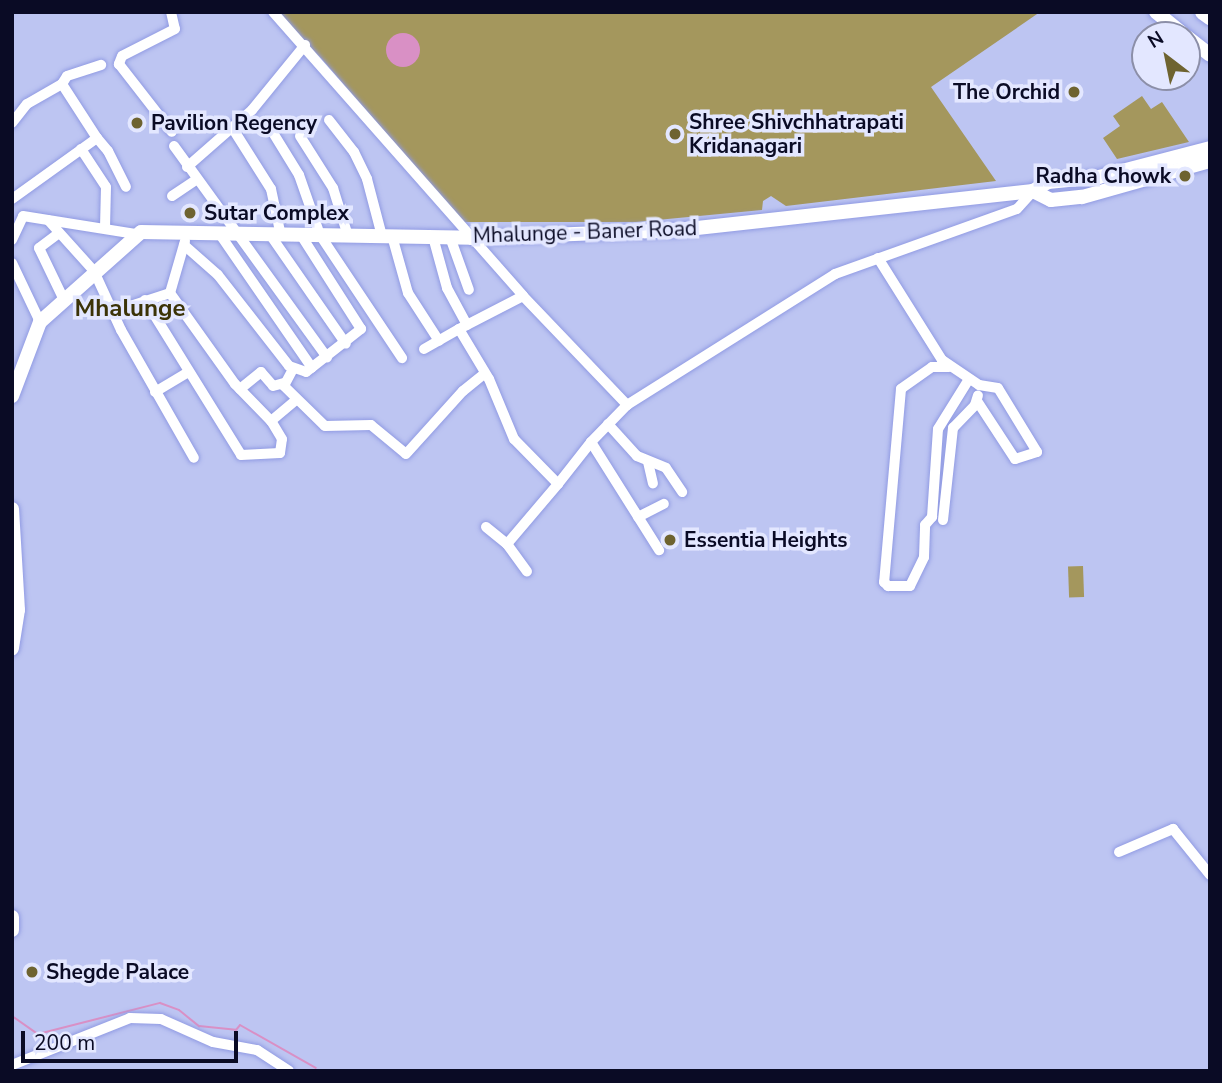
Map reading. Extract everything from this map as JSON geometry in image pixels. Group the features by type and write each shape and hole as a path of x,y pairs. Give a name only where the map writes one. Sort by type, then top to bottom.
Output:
{"highway":[{"path":"1203,12 1210,17"}],"main road":[{"name":"Mhalunge - Baner Road","path":"136,234 186,240 222,236 301,235 472,238 679,230 1033,191 1051,200 1082,197 1210,148"},
{"name":"Mhalunge - Baner Road","path":"1166,166 1210,162"},
{"path":"12,396 40,322 136,234"},
{"path":"12,509 18,610 12,649"},
{"path":"12,918 12,930"}],"street":[{"path":"171,12 175,29 122,56 119,64 172,132"},
{"path":"273,12 305,45 523,296 626,405"},
{"path":"187,167 233,129 305,45"},
{"path":"12,123 27,104 62,84 67,76 101,65"},
{"path":"62,84 97,138 108,150 126,187"},
{"path":"329,120 354,152 367,179 408,293 439,341"},
{"path":"267,123 303,183 320,235 402,358"},
{"path":"233,129 271,189 276,236 345,344"},
{"path":"300,136 333,188 348,236"},
{"path":"12,199 97,138"},
{"path":"174,146 187,167 243,237 327,357"},
{"path":"81,149 106,187 105,228"},
{"path":"172,196 197,180"},
{"path":"507,544 591,442 626,405 835,274 1017,209 1033,191"},
{"path":"12,204 23,216 136,234"},
{"path":"12,240 23,216"},
{"path":"48,220 94,271 155,392 194,458"},
{"path":"59,233 39,248 64,300"},
{"path":"186,240 218,275 293,369 300,373 312,368 360,333 360,325 301,235"},
{"path":"222,236 312,368"},
{"path":"433,237 447,288 514,439 558,484"},
{"path":"450,237 469,289"},
{"path":"170,293 186,240"},
{"path":"878,258 949,368"},
{"path":"12,263 40,322"},
{"path":"115,311 170,293"},
{"path":"145,300 241,455 280,453 282,439 271,421 240,389 170,293"},
{"path":"424,349 523,296"},
{"path":"969,379 938,429 932,517 925,525 924,557 910,586 888,586 884,582 901,389 932,367 949,368 969,379 979,385 1002,392 1037,452 1015,459 977,401"},
{"path":"240,389 261,372 273,386 284,383 293,369"},
{"path":"155,392 188,372"},
{"path":"284,383 296,400 329,428 371,425 407,453 463,391 485,373"},
{"path":"943,520 953,428 977,401 979,385"},
{"path":"271,421 296,400"},
{"path":"608,424 648,462 666,468 682,492"},
{"path":"591,442 659,550"},
{"path":"648,462 653,483"},
{"path":"638,517 664,504"},
{"path":"486,527 507,544 527,572"},
{"path":"1119,852 1173,829 1210,875"},
{"path":"12,1065 95,1028 140,1018 161,1019 213,1042 257,1050 289,1071"}],"shaded area":[{"name":"Shree Shivchhatrapati Kridanagari","path":"274,12 1040,12 931,87 996,181 786,206 771,196 763,201 762,210 636,222 463,222 321,58"},
{"path":"403,33 415,38 420,50 415,62 403,67 391,62 386,50 391,38"},
{"path":"1142,96 1151,109 1162,102 1189,142 1117,159 1103,138 1120,126 1113,116"},
{"path":"1083,566 1084,597 1069,598 1068,567"}],"waterway":[{"path":"12,1016 38,1034 160,1003 179,1010 199,1026 236,1030 240,1025 316,1068"}],"place":[{"name":"The Orchid","path":"1074,92"},
{"name":"Pavilion Regency","path":"137,123"},
{"name":"Shree Shivchhatrapati Kridanagari","path":"675,134"},
{"name":"Radha Chowk","path":"1185,176"},
{"name":"Sutar Complex","path":"190,213"},
{"name":"Essentia Heights","path":"670,540"},
{"name":"Shegde Palace","path":"32,972"}],"district":[{"name":"Mhalunge","path":"130,309"}]}
